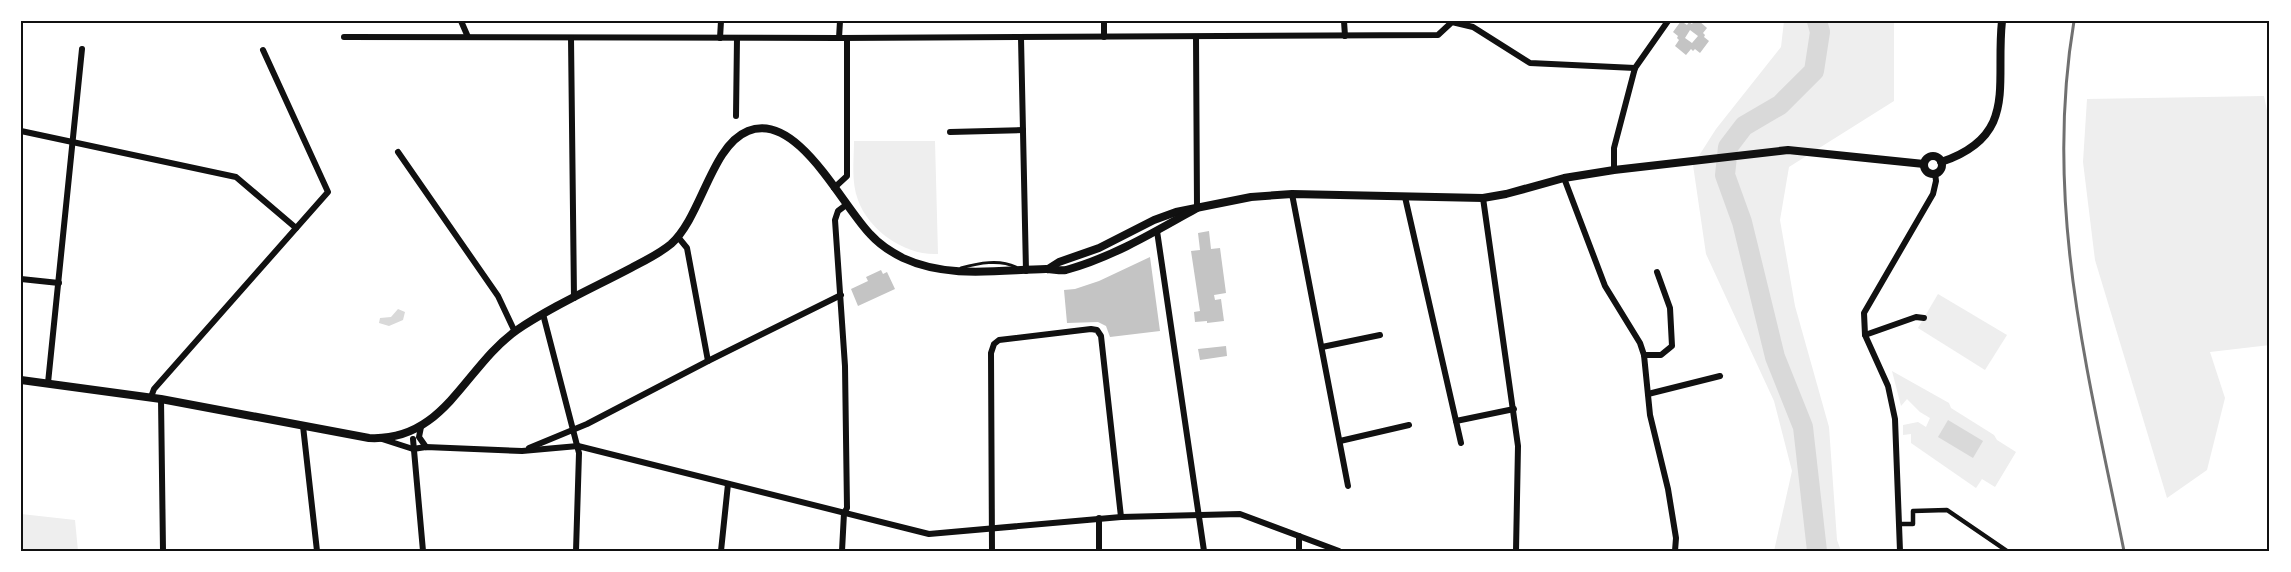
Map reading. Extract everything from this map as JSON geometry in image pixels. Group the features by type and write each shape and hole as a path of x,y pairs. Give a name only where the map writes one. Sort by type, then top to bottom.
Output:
{"main road":[{"path":"1941,162 1959,157 1973,148 1995,120 1999,103 2001,21"},
{"path":"21,380 156,398 382,439 409,437 442,410 493,351 515,332 543,314 654,256 670,245 678,237 697,207 726,148 748,131 769,129 791,137 803,148 869,234 883,247 927,267 953,271 1047,269 1063,271 1093,261 1157,231 1197,208"},
{"path":"1063,271 1071,264 1090,256 1102,247 1154,220 1176,212 1251,197 1292,194 1483,198 1564,178 1614,170 1788,150 1924,164"},
{"path":"1933,156 1941,162 1939,170 1935,173 1927,171 1924,164 1926,159 1933,156"},
{"path":"1157,231 1176,212"},
{"path":"1047,269 1059,262 1117,244 1150,228 1157,231"}],"street":[{"path":"461,21 468,37"},
{"path":"720,38 721,21"},
{"path":"839,38 840,21"},
{"path":"1104,21 1104,37"},
{"path":"1344,21 1345,36"},
{"path":"344,37 1021,38 1438,35 1452,21 1473,27 1530,63 1635,68"},
{"path":"1614,170 1614,148 1635,68 1668,21"},
{"path":"1196,37 1197,208"},
{"path":"571,38 574,299"},
{"path":"736,116 737,38"},
{"path":"833,188 847,176 848,38"},
{"path":"1021,38 1026,271"},
{"path":"48,383 82,49"},
{"path":"163,551 154,389 328,192 263,50"},
{"path":"950,132 1023,130"},
{"path":"21,131 236,177 296,228"},
{"path":"398,152 498,296 515,332"},
{"path":"1900,551 1895,419 1888,386 1865,335 1864,313 1933,194 1935,173"},
{"path":"1564,178 1605,286 1640,343 1644,355 1650,415 1668,489 1676,538 1675,551"},
{"path":"1292,194 1348,486"},
{"path":"1405,197 1461,443"},
{"path":"1483,198 1518,446 1516,551"},
{"path":"842,551 844,513 848,508 845,366 835,220 838,211 846,205"},
{"path":"1157,231 1204,551"},
{"path":"678,237 687,248 708,361"},
{"path":"1644,355 1661,355 1672,346 1670,308 1657,272"},
{"path":"21,279 59,283"},
{"path":"522,451 573,430 841,295"},
{"path":"543,314 579,453 576,551"},
{"path":"1865,335 1916,317 1924,318"},
{"path":"992,551 991,353 994,344 999,340 1097,330 1101,336 1121,516"},
{"path":"1322,347 1380,335"},
{"path":"1648,394 1720,376"},
{"path":"1456,421 1514,409"},
{"path":"1340,441 1409,425"},
{"path":"303,426 317,551"},
{"path":"421,427 419,436 426,447"},
{"path":"409,437 417,444 426,447"},
{"path":"409,437 413,449 423,551"},
{"path":"382,439 413,449 426,447 522,451 578,446 929,534 1121,516 1240,514 1339,551"},
{"path":"721,551 728,484"},
{"path":"1899,524 1913,524 1913,511 1947,510 2007,551"},
{"path":"1099,518 1099,551"},
{"path":"1299,536 1299,551"}],"shaded area":[{"path":"1784,21 1894,21 1894,101 1789,167 1780,220 1795,306 1829,427 1837,540 1841,551 1774,551 1792,471 1774,401 1706,254 1693,165 1716,129 1781,47"},
{"path":"2264,96 2270,125 2270,345 2210,352 2225,398 2207,470 2167,498 2095,260 2083,162 2087,99"},
{"path":"854,141 935,141 938,254 926,254 902,246 890,239 871,222 863,211 854,186"},
{"path":"1938,294 2007,335 1985,370 1918,328"},
{"path":"398,309 405,312 403,320 389,326 379,323 380,318 391,317"},
{"path":"1892,371 1949,403 1951,408 2016,452 1995,487 1982,479 1976,488 1911,443 1911,434 1903,435 1903,425 1918,422 1926,427 1930,418 1907,399 1901,406"},
{"path":"1948,420 1983,441 1973,458 1938,437"},
{"path":"21,514 75,520 78,551 21,551"}],"building":[{"path":"1681,21 1687,25 1689,22 1692,24 1694,21 1699,21 1707,28 1703,33 1709,41 1700,53 1691,49 1686,55 1675,46 1679,40 1673,32","holes":["1690,30 1698,36 1692,43 1685,38"]},
{"path":"1209,231 1211,249 1220,248 1226,293 1214,295 1215,300 1221,299 1224,321 1195,322 1194,312 1200,311 1191,251 1200,250 1198,233"},
{"path":"1150,257 1160,331 1110,337 1106,326 1098,322 1067,323 1064,290 1099,281"},
{"path":"881,270 883,274 887,272 895,289 858,306 851,289 868,281 866,277"},
{"path":"1226,346 1227,356 1200,360 1198,349"}],"waterway":[{"path":"1817,21 1820,32 1814,71 1780,105 1744,126 1728,147 1725,175 1742,222 1775,357 1803,427 1817,551"}],"railway":[{"path":"2074,21 2066,89 2064,156 2067,222 2084,353 2124,551"}]}
